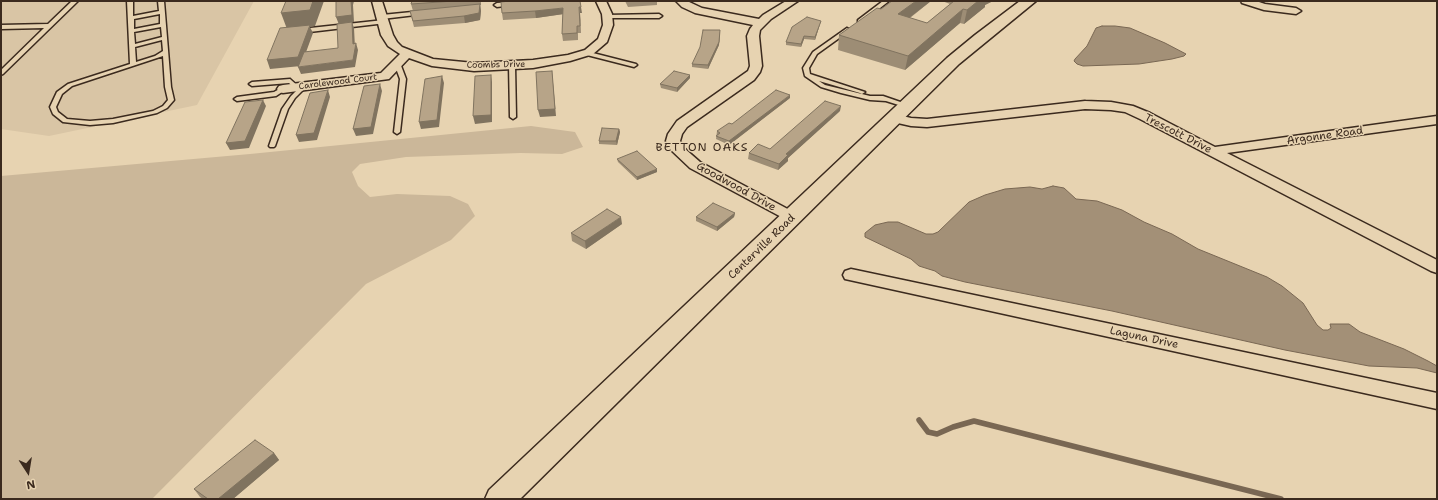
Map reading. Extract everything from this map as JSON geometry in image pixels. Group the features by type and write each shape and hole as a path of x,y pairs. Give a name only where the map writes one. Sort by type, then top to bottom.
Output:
{"main road":[{"name":"Centerville Road","path":"500,499 792,217 895,108 980,38 1029,1"}],"street":[{"name":"Coombs Drive","path":"377,1 387,35 392,44 407,54 432,62 474,67 545,62 589,52 603,40 608,25 601,1"},
{"path":"681,1 699,11 760,23 793,1"},
{"path":"1246,1 1264,7 1296,11"},
{"name":"Goodwood Drive","path":"760,23 755,29 753,36 756,66 754,72 750,77 682,124 675,134 674,141 678,150 695,165 792,217"},
{"name":"Carolewood Court","path":"283,89 385,76 407,54"},
{"name":"Trescott Drive","path":"895,108 911,122 927,123 1085,105 1104,105 1128,109 1145,116 1437,268"},
{"name":"Argonne Road","path":"1212,151 1437,120"},
{"name":"Laguna Drive","path":"851,275 1437,401"}],"lane":[{"path":"1,73 75,1"},
{"path":"130,1 133,65"},
{"path":"162,1 171,100 160,109 145,115 121,120 90,123 65,121 55,113 53,107 59,93 70,85 133,65 166,52"},
{"path":"886,1 815,52 806,68 807,75 822,86 870,98 895,108"},
{"path":"497,6 519,3"},
{"path":"131,18 162,12"},
{"path":"292,32 427,13"},
{"path":"607,18 659,16"},
{"path":"131,31 163,25"},
{"path":"1,27 50,26"},
{"path":"132,46 165,38"},
{"path":"585,53 634,65"},
{"path":"397,63 402,79 397,132"},
{"path":"512,65 512,117"},
{"path":"252,84 290,80 300,87 285,109 272,146"},
{"path":"237,99 276,94 283,89"}],"shaded area":[{"path":"1,1 254,1 197,105 49,136 1,129"},
{"path":"1102,26 1130,28 1186,54 1184,56 1172,59 1139,64 1083,66 1077,64 1074,61 1075,59 1087,46 1096,28"},
{"path":"531,126 575,132 583,147 562,154 521,153 406,157 360,164 352,172 358,186 370,197 397,194 450,196 468,204 475,216 451,240 366,284 152,499 1,499 1,176 250,154"},
{"path":"1053,186 1064,188 1076,199 1097,201 1122,210 1144,222 1172,234 1198,249 1267,277 1282,286 1303,303 1317,325 1323,330 1328,330 1331,328 1330,324 1349,324 1360,332 1404,349 1437,366 1437,373 1417,368 1369,366 1285,350 1112,311 965,282 942,276 935,271 919,266 911,259 865,237 865,233 875,225 888,222 898,222 926,234 933,234 938,232 969,202 985,195 1005,189 1030,187 1042,189"}],"building":[{"path":"286,1 313,1 310,10 281,13"},
{"path":"336,1 351,1 352,15 336,17"},
{"path":"412,1 454,1 411,4"},
{"path":"580,1 580,26 577,26 577,33 562,34 563,8 502,13 501,2"},
{"path":"892,1 916,1 898,14 927,23 954,1 978,1 967,10 963,9 908,56 839,35 877,8 881,9"},
{"path":"480,4 479,13 464,16 413,21 410,11"},
{"path":"807,17 821,21 815,37 804,36 801,44 786,42 792,27"},
{"path":"352,22 353,44 356,43 353,60 298,67 304,52 338,48 337,24"},
{"path":"310,25 298,57 267,60 280,28"},
{"path":"703,30 720,30 719,42 708,65 692,64 700,47"},
{"path":"552,71 555,109 538,110 536,72"},
{"path":"674,71 690,75 677,88 660,84"},
{"path":"491,75 491,115 473,116 475,76"},
{"path":"442,76 437,120 419,122 425,79"},
{"path":"380,84 371,127 353,129 364,86"},
{"path":"328,90 314,133 296,135 310,93"},
{"path":"776,90 790,95 729,141 716,136 720,133 717,131 729,123 732,124"},
{"path":"263,100 245,141 226,143 245,102"},
{"path":"825,101 841,106 786,154 788,155 779,164 749,153 758,144 770,149"},
{"path":"602,128 619,129 616,141 599,141"},
{"path":"637,151 657,169 637,177 617,159"},
{"path":"713,203 735,213 717,227 696,217"},
{"path":"607,209 621,217 585,241 571,233"},
{"path":"255,440 274,453 218,499 208,499 194,489"}],"waterway":[{"path":"919,420 928,432 937,434 953,427 974,421 1281,499"}],"district":[{"name":"BETTON OAKS","path":"702,148"}]}
